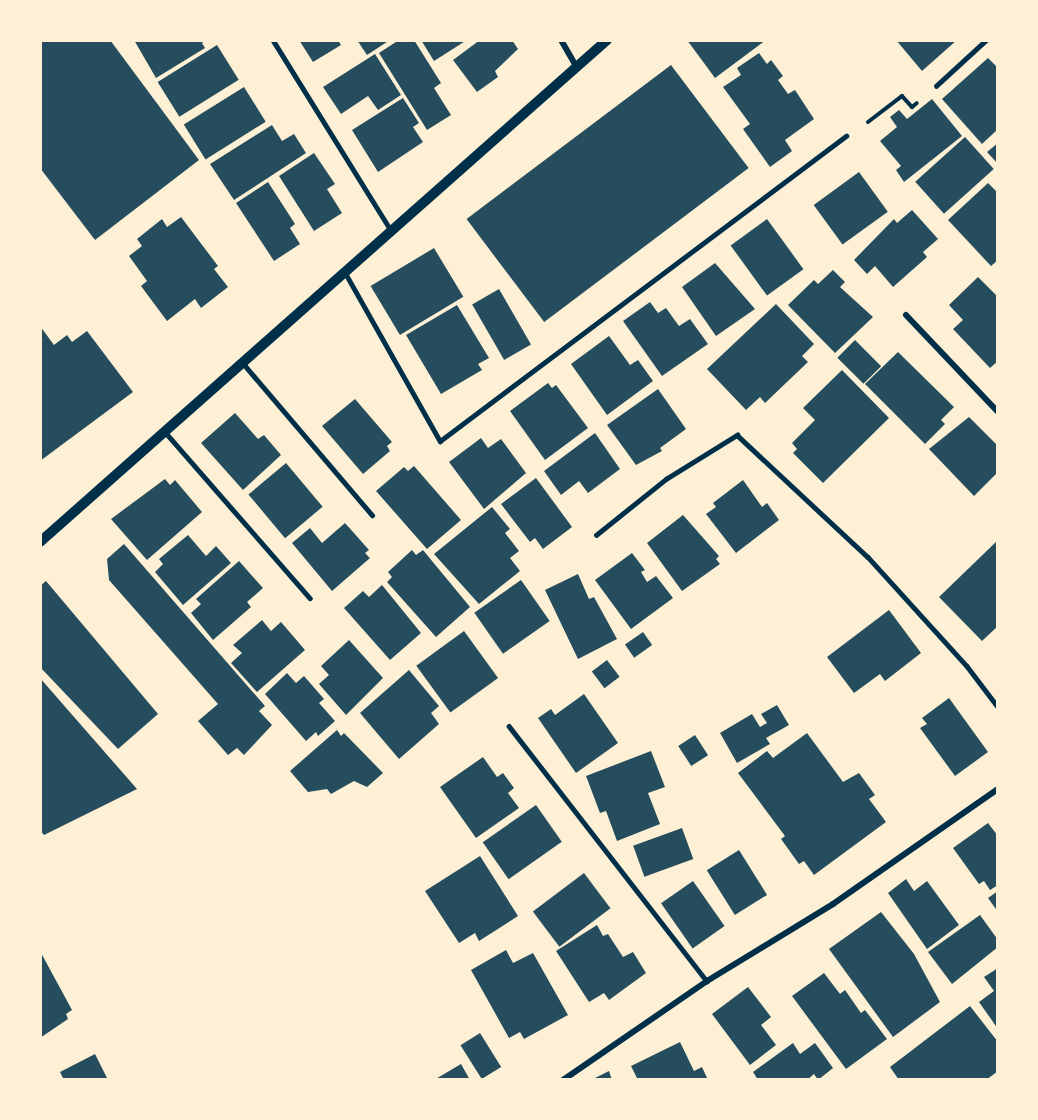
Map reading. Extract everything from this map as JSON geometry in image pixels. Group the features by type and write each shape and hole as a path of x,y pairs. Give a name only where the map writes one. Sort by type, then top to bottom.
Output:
{"street":[{"path":"561,40 577,68"},
{"path":"40,542 390,229 607,40"},
{"path":"906,315 998,412"},
{"path":"563,1080 707,981 833,904 998,789"}],"lane":[{"path":"273,40 390,229"},
{"path":"936,86 986,40"},
{"path":"345,271 440,441 846,136"},
{"path":"241,362 372,515"},
{"path":"164,431 310,598"},
{"path":"596,535 666,479 737,435 868,557 967,666 998,707"},
{"path":"509,726 707,981"}],"path":[{"path":"846,136 902,96 912,107 936,86"}],"building":[{"path":"40,40 110,40 199,160 95,240 40,168"},
{"path":"134,40 206,40 202,43 205,48 156,78"},
{"path":"299,40 338,40 341,45 313,62"},
{"path":"357,40 390,40 367,55"},
{"path":"399,40 414,40 441,83 434,88 451,115 427,130 379,53"},
{"path":"421,40 467,40 434,61"},
{"path":"480,40 512,40 518,49 495,71 498,77 477,92 453,60"},
{"path":"687,40 766,40 715,78"},
{"path":"896,40 957,40 922,71"},
{"path":"217,45 239,80 179,117 158,82"},
{"path":"759,53 767,64 771,60 783,76 778,80 788,94 795,90 814,119 785,140 792,151 770,167 743,129 750,124 723,87 741,75 737,68"},
{"path":"375,54 401,95 378,110 368,96 341,114 323,87"},
{"path":"988,58 998,68 998,129 982,144 942,99"},
{"path":"671,65 749,168 544,322 467,219"},
{"path":"244,87 266,122 206,159 184,125"},
{"path":"403,98 419,123 413,127 423,142 378,172 352,130"},
{"path":"932,99 962,136 904,182 896,170 901,166 880,141 897,127 890,117 899,110 907,119"},
{"path":"272,125 282,141 294,134 306,153 234,200 210,164"},
{"path":"965,137 994,169 944,214 915,182"},
{"path":"998,143 998,164 987,152"},
{"path":"314,153 335,184 327,189 342,213 314,231 279,176"},
{"path":"859,172 888,212 842,245 814,205"},
{"path":"268,182 295,224 290,228 300,244 274,261 236,203"},
{"path":"988,183 998,193 998,260 991,266 948,220"},
{"path":"912,210 938,239 923,252 927,257 893,287 875,266 867,274 854,260 894,219 897,223"},
{"path":"181,217 218,266 214,269 228,287 201,308 195,299 167,321 141,286 147,281 129,256 142,246 137,239 162,219 167,227"},
{"path":"767,219 803,269 767,296 731,245"},
{"path":"434,248 463,297 400,335 371,286"},
{"path":"715,263 755,309 716,336 682,287"},
{"path":"833,270 845,282 840,287 873,317 835,353 788,305 814,280 818,284"},
{"path":"978,277 998,297 998,361 990,368 953,329 963,320 949,305"},
{"path":"499,289 531,344 504,360 472,304"},
{"path":"650,302 658,313 666,308 679,326 690,319 708,344 662,376 623,321"},
{"path":"776,304 814,344 802,356 808,362 765,403 760,397 746,410 707,369"},
{"path":"457,305 489,358 478,364 482,370 441,394 406,335"},
{"path":"40,326 54,345 67,335 72,342 87,331 133,392 40,461"},
{"path":"609,336 630,365 638,360 653,381 607,415 571,364"},
{"path":"855,340 881,366 863,384 837,358"},
{"path":"898,352 954,407 941,420 945,424 925,444 865,384"},
{"path":"842,370 889,418 823,483 793,453 797,449 792,443 815,420 803,408"},
{"path":"548,383 552,388 556,385 588,428 545,460 510,411"},
{"path":"658,389 686,429 660,448 662,451 636,465 607,425"},
{"path":"355,399 392,442 387,446 390,451 363,474 322,426"},
{"path":"235,413 258,439 264,435 281,455 243,490 201,443"},
{"path":"969,417 998,446 998,472 974,496 929,449"},
{"path":"595,433 620,469 588,493 579,481 561,495 544,471"},
{"path":"481,438 488,448 501,439 526,473 484,509 449,462"},
{"path":"286,463 323,507 285,538 248,494"},
{"path":"414,466 461,520 427,549 376,491 404,467 408,471"},
{"path":"536,478 572,527 543,549 535,538 530,542 501,504"},
{"path":"165,479 170,485 175,480 202,512 147,560 111,519"},
{"path":"743,480 762,507 767,503 779,520 736,553 706,514 716,507 713,503"},
{"path":"492,507 510,529 505,533 519,551 510,558 520,571 479,604 434,554"},
{"path":"683,515 719,556 716,559 720,564 682,591 647,543"},
{"path":"345,523 369,550 365,553 370,558 332,591 292,543 310,528 322,543"},
{"path":"188,535 206,556 216,546 231,563 183,605 155,572 163,564 159,559"},
{"path":"998,540 998,626 982,641 939,597"},
{"path":"124,544 265,706 259,711 272,725 244,755 237,748 228,755 198,721 218,704 109,580 107,559"},
{"path":"412,550 416,555 423,550 470,607 436,637 387,582 392,577 388,572"},
{"path":"632,553 645,570 641,572 647,582 656,576 673,598 631,629 595,580"},
{"path":"239,561 263,588 247,602 251,607 213,640 191,613 201,604 196,599"},
{"path":"578,574 589,599 594,597 617,639 578,659 545,590"},
{"path":"521,580 550,621 503,654 474,613"},
{"path":"46,581 158,714 118,749 40,667 40,586"},
{"path":"382,585 421,633 390,660 344,608 363,591 369,597"},
{"path":"889,610 921,653 885,681 880,674 854,693 827,657"},
{"path":"262,620 271,631 281,622 305,650 257,692 231,663 242,653 233,645"},
{"path":"464,631 498,678 450,713 416,666"},
{"path":"643,632 652,645 634,658 625,645"},
{"path":"349,640 383,678 346,715 319,684 329,675 321,666"},
{"path":"607,660 620,677 604,688 592,671"},
{"path":"409,670 439,706 431,713 439,724 399,759 360,713"},
{"path":"287,673 296,683 304,676 324,699 319,703 335,721 318,736 316,732 306,741 265,694"},
{"path":"40,678 137,789 44,835 40,830"},
{"path":"584,694 618,743 576,773 538,718 551,709 555,715"},
{"path":"949,698 988,752 955,776 920,728 927,724 922,718"},
{"path":"777,705 789,725 766,738 770,744 737,763 720,733 752,714 760,727 767,723 761,714"},
{"path":"337,730 341,736 344,733 383,773 367,787 354,781 331,794 327,789 308,792 290,771"},
{"path":"807,733 843,782 859,773 875,795 869,799 886,822 814,875 804,861 799,864 781,839 785,836 738,773 767,751 773,758"},
{"path":"695,735 708,755 691,766 678,746"},
{"path":"651,751 665,787 648,793 660,824 617,841 606,811 600,813 586,776"},
{"path":"483,757 497,777 503,773 514,788 508,793 519,808 476,838 440,787"},
{"path":"536,805 562,842 509,879 483,842"},
{"path":"988,823 998,836 998,885 990,890 984,881 979,884 953,848"},
{"path":"682,828 693,859 644,877 633,846"},
{"path":"739,850 767,895 735,915 707,870"},
{"path":"480,856 518,916 479,941 475,933 459,943 425,891"},
{"path":"584,873 610,908 559,947 533,912"},
{"path":"906,879 914,891 927,881 959,925 927,949 888,893"},
{"path":"693,881 725,926 693,948 661,903"},
{"path":"998,891 998,912 988,898"},
{"path":"881,912 914,954 940,1002 893,1037 829,949"},
{"path":"980,915 998,940 998,947 952,984 928,952"},
{"path":"597,925 603,936 608,934 623,957 633,952 646,973 609,1000 604,993 589,1002 556,951"},
{"path":"506,950 513,963 533,953 568,1015 524,1039 520,1032 509,1038 471,970"},
{"path":"40,951 72,1010 66,1014 68,1019 40,1038"},
{"path":"998,968 998,1029 979,1002 994,991 984,977"},
{"path":"824,973 840,994 845,990 861,1013 865,1010 887,1039 846,1069 792,996"},
{"path":"748,987 771,1017 761,1025 776,1045 750,1065 712,1014"},
{"path":"970,1006 998,1042 998,1071 986,1080 899,1080 890,1067"},
{"path":"480,1033 501,1067 482,1079 460,1045"},
{"path":"680,1042 694,1071 702,1067 708,1080 638,1080 631,1066"},
{"path":"793,1043 800,1054 815,1043 833,1068 818,1080 814,1074 807,1080 758,1080 753,1072"},
{"path":"95,1054 108,1080 64,1080 60,1072"},
{"path":"461,1064 470,1080 434,1080"},
{"path":"609,1071 612,1080 591,1080"}]}
